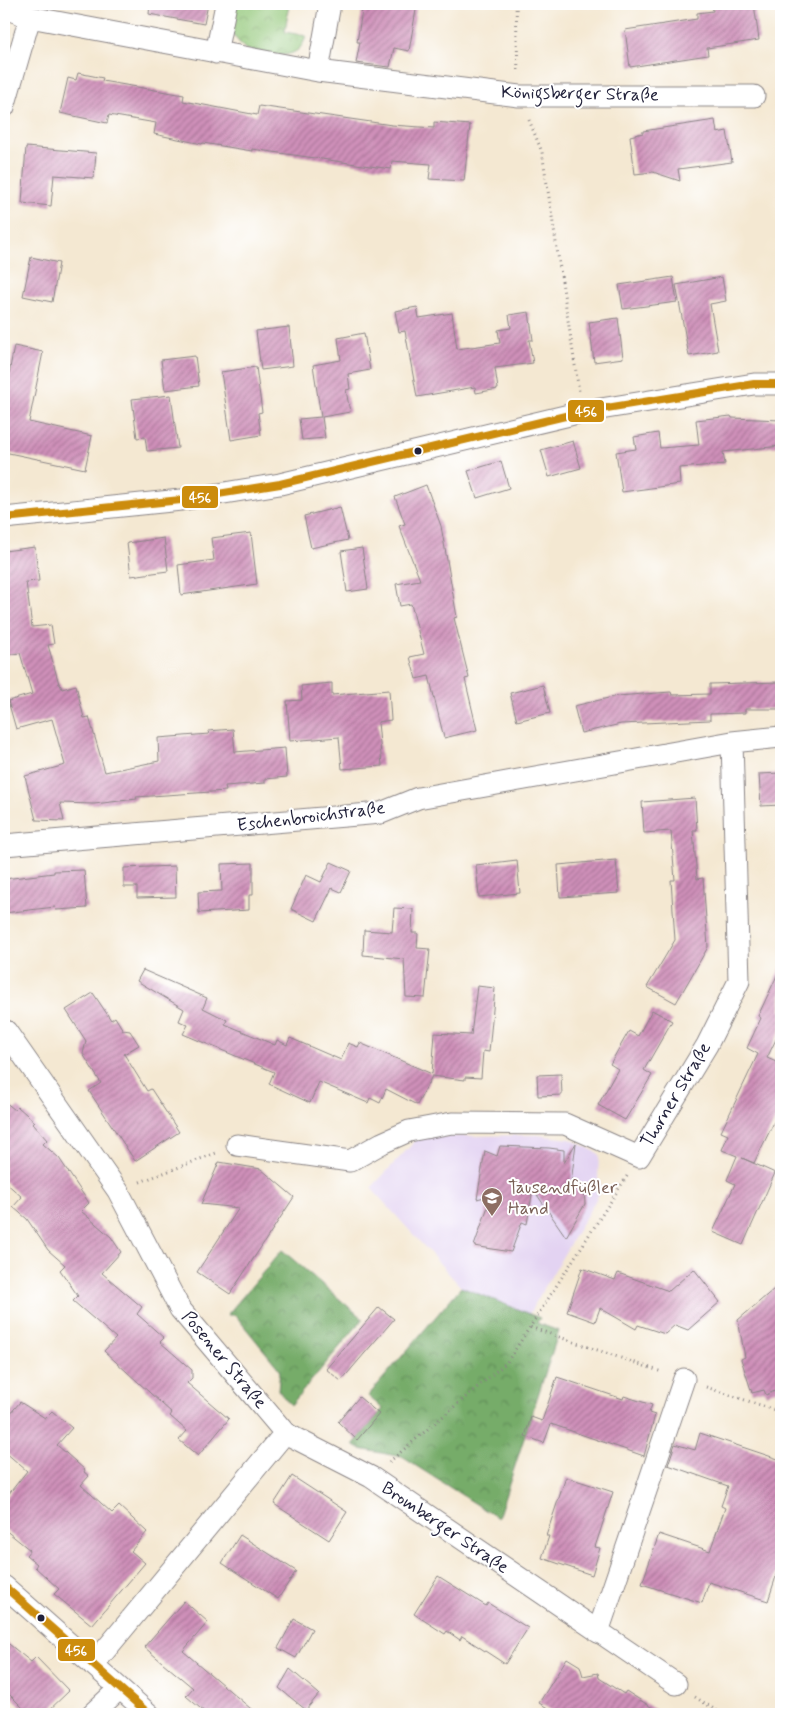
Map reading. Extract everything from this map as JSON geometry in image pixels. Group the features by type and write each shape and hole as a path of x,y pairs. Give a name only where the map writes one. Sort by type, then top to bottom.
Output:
{"street":[{"path":"216,53 226,4"},
{"path":"318,70 330,4"},
{"name":"Königsberger Straße","path":"4,8 30,17 216,53 318,70 519,96 754,96"},
{"path":"4,107 30,17"},
{"path":"4,518 181,500 280,484 582,412 754,384 781,384"},
{"name":"Eschenbroichstraße","path":"4,845 381,813 418,798 732,742 781,737"},
{"name":"Thorner Straße","path":"237,1144 350,1161 382,1143 410,1131 452,1123 566,1124 639,1157 707,1045 739,981 732,742"},
{"name":"Posener Straße","path":"6,1031 118,1191 180,1309 285,1433"},
{"path":"598,1632 684,1379"},
{"path":"94,1665 285,1433"},
{"name":"Bromberger Straße","path":"285,1433 371,1477 676,1684"},
{"path":"4,1586 149,1714"},
{"path":"92,1714 119,1689"}],"path":[{"path":"516,4 519,96 542,152 582,412"},
{"path":"118,1191 237,1144"},
{"path":"371,1477 464,1396 507,1362 639,1157"},
{"path":"530,1327 781,1412"},
{"path":"676,1684 722,1714"}],"shaded area":[{"name":"Tausendfüßler Hand","path":"537,1135 570,1139 596,1152 599,1155 598,1178 602,1189 529,1314 461,1287 371,1188 419,1137"}],"green space":[{"path":"233,4 289,4 285,32 306,36 302,45 290,54 282,55 246,50 230,32"},
{"path":"282,1250 363,1319 291,1405 278,1390 280,1370 235,1315 227,1315"},
{"path":"461,1287 540,1318 537,1323 559,1331 498,1518 402,1457 360,1449 353,1445 383,1409 368,1396"}],"building":[{"path":"150,4 208,4 204,24 149,14"},
{"path":"363,4 417,4 409,51 394,48 390,67 356,63"},
{"path":"712,4 754,4 759,40 707,48 708,55 630,67 625,30 697,19 697,13 713,11"},
{"path":"78,73 103,78 102,81 184,95 183,101 257,115 259,106 392,125 434,128 434,122 470,125 464,181 429,179 431,164 392,161 391,169 252,149 252,151 202,144 154,134 156,123 109,115 107,123 60,113 68,78 76,80"},
{"path":"715,120 717,133 727,131 732,162 678,169 680,181 653,172 635,174 630,136 643,133 643,131"},
{"path":"26,147 96,153 94,178 54,175 51,206 22,203"},
{"path":"31,257 59,263 52,302 23,296"},
{"path":"673,277 677,302 623,309 619,285"},
{"path":"722,277 726,301 710,304 718,351 689,356 676,285"},
{"path":"417,307 419,318 452,313 457,349 500,343 498,330 511,328 509,315 529,312 533,340 529,340 533,363 495,368 498,389 476,393 475,387 417,397 405,331 399,332 395,311"},
{"path":"618,318 623,358 594,362 589,322"},
{"path":"289,327 293,366 261,370 256,331"},
{"path":"364,333 370,370 348,374 350,389 346,390 350,412 322,417 325,438 302,440 299,419 321,417 313,365 341,360 338,338"},
{"path":"14,346 43,352 29,422 92,436 85,469 4,452 4,402"},
{"path":"195,356 199,386 165,390 161,360"},
{"path":"256,367 262,412 258,413 261,435 231,440 221,372"},
{"path":"171,395 178,448 147,451 145,437 137,438 132,399"},
{"path":"731,416 732,418 781,420 781,446 723,452 725,464 679,468 680,484 622,492 616,452 636,449 634,437 658,433 660,448 699,445 696,420"},
{"path":"573,441 581,468 549,477 541,450"},
{"path":"501,461 509,488 477,498 468,471"},
{"path":"426,485 441,526 457,617 454,618 469,678 465,679 477,730 444,738 429,676 416,679 410,657 424,654 411,604 400,606 396,584 420,580 399,526 405,524 395,497"},
{"path":"340,507 348,540 311,548 304,516"},
{"path":"251,533 257,584 181,595 178,565 214,560 211,538"},
{"path":"164,538 168,571 131,576 127,543"},
{"path":"35,547 39,581 26,582 32,627 51,625 54,644 48,645 59,684 62,689 76,685 84,718 89,717 105,772 159,761 158,738 209,734 208,731 233,729 235,752 285,748 287,777 265,779 265,783 225,786 226,791 136,797 137,799 94,804 60,803 64,821 36,820 25,776 65,765 52,719 16,729 8,701 32,694 20,653 4,655 4,551"},
{"path":"362,548 368,589 347,592 341,551"},
{"path":"781,682 781,709 745,709 745,713 710,714 710,720 621,724 581,733 574,706 617,696 671,692 672,695 710,694 710,684"},
{"path":"332,683 332,695 389,690 391,720 378,722 382,766 342,769 339,737 290,741 287,701 302,700 301,686"},
{"path":"543,685 550,713 517,721 510,693"},
{"path":"781,773 781,805 761,806 759,774"},
{"path":"695,798 697,830 693,830 697,879 703,878 708,947 676,1003 647,987 675,940 671,880 675,880 671,831 644,833 642,802"},
{"path":"517,860 520,893 479,897 476,865"},
{"path":"616,860 619,893 560,897 558,865"},
{"path":"331,862 351,871 341,892 332,888 316,921 291,909 306,875 321,882"},
{"path":"253,863 253,895 249,895 249,910 199,913 198,892 222,891 221,864"},
{"path":"175,866 176,897 137,898 137,887 124,887 124,868"},
{"path":"84,870 87,908 56,910 55,907 4,913 4,879 54,873 54,871"},
{"path":"394,908 413,909 412,933 418,933 417,948 430,949 425,998 406,997 404,959 363,955 364,930 392,932"},
{"path":"781,967 781,1029 767,1058 781,1064 781,1108 754,1163 742,1158 775,1173 743,1245 713,1232 735,1184 727,1180 737,1156 722,1150 728,1135 721,1132 758,1054 747,1048 761,1018 758,1016"},
{"path":"143,970 207,998 203,1008 227,1020 225,1024 275,1045 277,1040 287,1045 290,1038 341,1060 348,1043 358,1047 360,1043 432,1074 435,1033 471,1035 477,986 495,988 489,1052 483,1051 481,1078 465,1077 465,1080 432,1076 417,1105 386,1089 380,1103 370,1098 368,1103 319,1082 310,1103 269,1084 274,1072 183,1034 188,1025 179,1021 184,1009 137,981"},
{"path":"93,993 111,1020 115,1017 123,1030 130,1031 139,1045 124,1054 147,1091 151,1089 179,1132 135,1161 89,1091 101,1083 83,1054 86,1041 66,1010"},
{"path":"652,1010 672,1021 644,1070 652,1075 625,1120 598,1105 618,1069 610,1064 629,1031 638,1036"},
{"path":"561,1074 562,1095 538,1096 537,1075"},
{"path":"4,1101 15,1110 18,1107 35,1122 33,1124 47,1140 43,1144 59,1158 89,1203 81,1211 111,1237 121,1252 102,1273 142,1307 137,1314 164,1338 160,1342 192,1370 192,1378 187,1383 229,1419 198,1456 179,1440 187,1431 170,1416 172,1413 104,1351 116,1338 73,1301 78,1296 60,1270 65,1265 48,1250 27,1219 13,1207 22,1197 4,1181"},
{"path":"576,1143 570,1191 584,1188 585,1204 566,1237 533,1189 527,1224 522,1222 511,1252 474,1246 492,1195 477,1199 485,1151 497,1156 500,1146 564,1150 564,1163"},
{"path":"219,1162 261,1169 294,1197 230,1294 197,1272 239,1208 201,1204"},
{"path":"582,1268 615,1280 618,1273 669,1291 694,1269 720,1302 688,1330 675,1325 665,1334 638,1325 636,1329 600,1308 595,1322 567,1312"},
{"path":"781,1283 781,1388 766,1395 764,1390 752,1393 741,1359 745,1357 738,1320"},
{"path":"379,1307 394,1319 341,1381 326,1369"},
{"path":"557,1377 623,1399 624,1396 652,1405 649,1413 655,1415 644,1456 551,1424 544,1443 525,1436 531,1417 542,1421"},
{"path":"359,1397 379,1414 357,1440 338,1422"},
{"path":"20,1402 45,1418 52,1411 72,1428 57,1445 85,1470 84,1472 89,1476 81,1485 112,1513 119,1506 147,1532 131,1551 145,1563 92,1625 54,1594 59,1589 35,1567 37,1564 26,1555 30,1550 4,1529 4,1500 27,1471 4,1451 4,1421"},
{"path":"700,1433 781,1460 781,1561 768,1601 709,1582 702,1603 642,1584 659,1534 710,1551 725,1508 721,1506 728,1486 668,1465 675,1444 695,1450"},
{"path":"292,1476 347,1512 329,1540 274,1504"},
{"path":"566,1477 613,1492 595,1547 600,1548 592,1575 542,1558 549,1536 546,1536"},
{"path":"240,1535 296,1571 278,1599 222,1563"},
{"path":"438,1576 486,1606 488,1603 528,1628 505,1664 462,1636 460,1640 447,1631 445,1634 414,1614"},
{"path":"184,1601 208,1622 183,1651 257,1714 207,1714 186,1696 193,1688 144,1647"},
{"path":"294,1619 312,1629 296,1658 278,1648"},
{"path":"4,1640 31,1662 36,1657 69,1691 45,1714 29,1714 4,1689"},
{"path":"567,1658 580,1666 583,1676 598,1673 599,1678 624,1694 626,1691 662,1714 558,1714 539,1703"},
{"path":"290,1669 319,1694 306,1710 279,1688"}],"transit line":[{"name":"456","path":"4,518 181,500 280,484 582,412 754,384 781,384"},
{"name":"456","path":"4,1586 149,1714"}],"place":[{"name":"Tausendfüßler Hand","path":"492,1217"}]}
